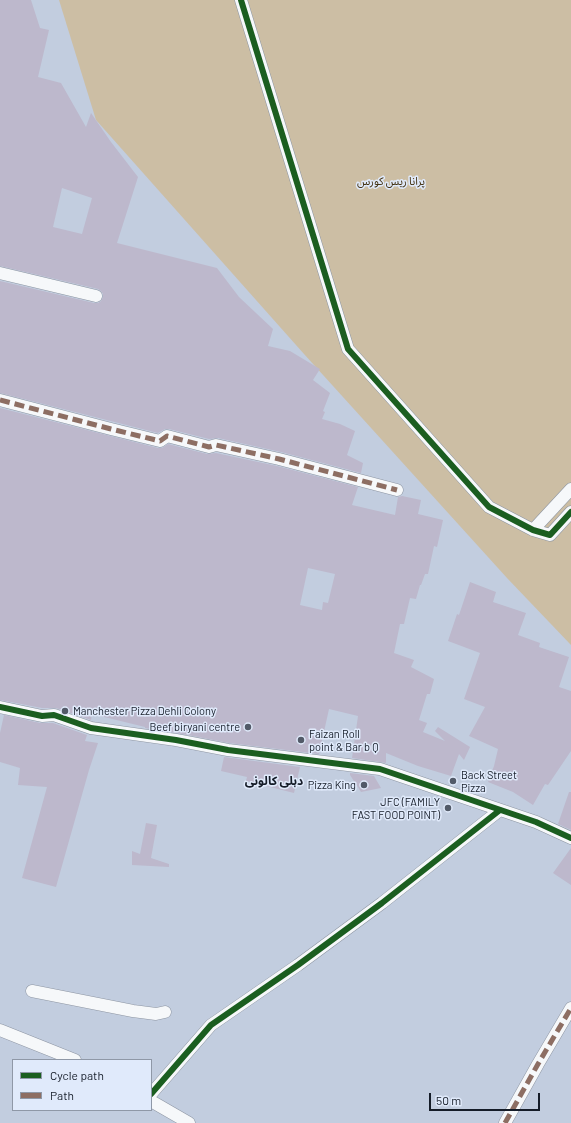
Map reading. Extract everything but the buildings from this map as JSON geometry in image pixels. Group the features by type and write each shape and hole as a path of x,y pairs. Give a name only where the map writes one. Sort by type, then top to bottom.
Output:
{"street":[{"path":"241,0 348,349 489,508 534,530 550,535 571,512"},
{"path":"0,273 96,296"},
{"path":"0,400 160,441 167,436 209,447 216,445 279,459 397,490"},
{"path":"534,530 571,489"},
{"path":"0,707 42,716 54,715 91,728 176,740 228,750 380,769 536,822 571,838"},
{"path":"152,1093 211,1025 298,965 375,908 500,810"},
{"path":"32,991 133,1011 156,1014 165,1012"},
{"path":"505,1123 571,1008"},
{"path":"0,1030 72,1059"},
{"path":"152,1102 189,1123"}],"green space":[{"name":"پرانا ریس کورس","path":"59,0 571,0 571,645 507,578 304,354 96,120"}],"marked path":[{"path":"0,400 160,441 167,436 209,447 216,445 279,459 397,490"},
{"path":"505,1123 571,1008"}],"cycle path":[{"path":"241,0 348,349 489,507 533,530 550,535 571,512"},
{"path":"0,707 42,716 54,715 91,728 176,740 228,750 380,769 536,822 571,838"},
{"path":"152,1093 211,1025 298,965 382,903 500,810"}],"place":[{"name":"Manchester Pizza Dehli Colony","path":"65,711"},
{"name":"Beef biryani centre","path":"248,727"},
{"name":"Faizan Roll point & Bar b Q","path":"301,740"},
{"name":"Back Street Pizza","path":"453,781"},
{"name":"Pizza King","path":"364,785"},
{"name":"JFC (FAMILY FAST FOOD POINT)","path":"448,808"}],"district":[{"name":"دہلی کالونی","path":"274,781"}]}
